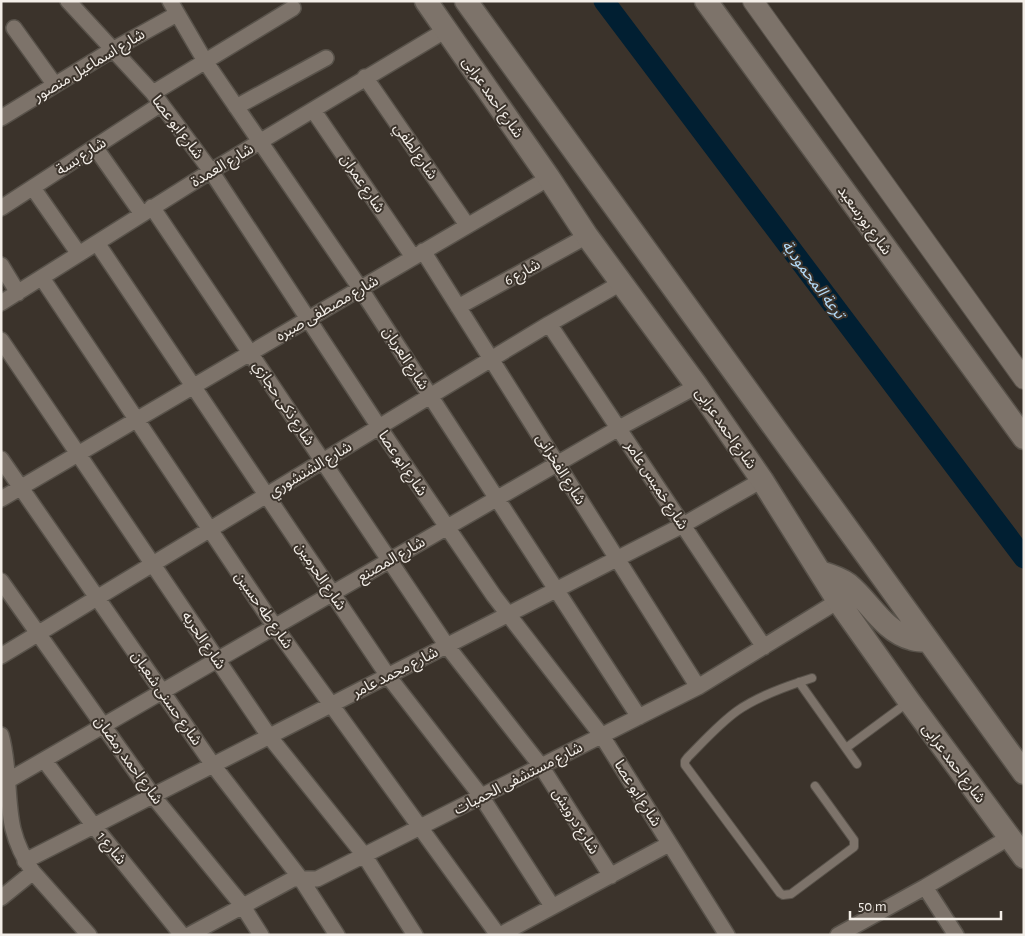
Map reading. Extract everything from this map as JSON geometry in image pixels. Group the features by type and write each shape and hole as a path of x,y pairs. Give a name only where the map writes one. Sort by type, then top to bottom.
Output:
{"main road":[{"name":"شارع احمد عرابى","path":"426,1 587,236 697,386 762,480 838,601 1024,857"},
{"path":"466,1 1024,773"},
{"name":"شارع بورسعيد","path":"706,1 1024,438"},
{"path":"820,572 833,575 846,583 858,593 880,619 895,631 912,640 928,641"}],"street":[{"name":"شارع ابو عصا","path":"68,1 157,99 211,171 379,428 507,615 602,736 727,935"},
{"path":"753,1 1024,379"},
{"name":"شارع اسماعيل منصور","path":"1,118 112,50 174,8"},
{"name":"شارع العريان","path":"174,8 205,61 360,288 639,717"},
{"name":"شارع بسة","path":"1,208 95,147 205,61 293,8"},
{"path":"14,28 54,85"},
{"name":"شارع العمدة","path":"1,303 147,210 365,77 446,30"},
{"path":"236,106 326,58"},
{"name":"شارع لطفي","path":"365,77 467,225"},
{"name":"شارع عمران","path":"313,110 418,254"},
{"name":"شارع ذكى حجازي","path":"95,147 147,210 250,353 447,646 541,766"},
{"name":"شارع مصطفى صبره","path":"1,499 549,178"},
{"path":"33,188 80,254"},
{"name":"شارع 6","path":"458,307 587,236"},
{"name":"شارع الحرمين","path":"97,243 388,676 481,796 552,906"},
{"name":"شارع الفخرانى","path":"418,254 458,307 698,687"},
{"path":"1,265 18,293"},
{"name":"شارع طه حسين","path":"42,278 275,627 499,935"},
{"name":"شارع الشنشوري","path":"1,656 549,324 620,283"},
{"name":"شارع خميس عامر","path":"549,324 764,647"},
{"name":"شارع الحريه","path":"1,340 269,736 364,855 415,935"},
{"name":"شارع المصنع","path":"9,780 557,464 697,386"},
{"name":"شارع حسنى شعبان","path":"1,459 213,765 301,879 337,935"},
{"name":"شارع محمد عامر","path":"1,898 29,867 94,826 683,525 762,480"},
{"name":"شارع احمد رمضان","path":"1,581 153,796 242,905 261,935"},
{"name":"شارع مستشفى الحميات","path":"189,935 293,879 318,879 698,687 838,601"},
{"path":"2,738 9,780 6,814 17,842 29,867 89,935"},
{"name":"شارع 1","path":"44,760 94,826 182,935"},
{"name":"شارع درويش","path":"541,766 610,876"},
{"path":"843,934 1010,837"},
{"path":"499,935 669,844"},
{"path":"925,887 956,935"}],"lane":[{"path":"812,678 768,695 738,710 712,732 685,760 685,765 783,895 790,894 854,846 854,840 815,786"},
{"path":"799,682 857,764"},
{"path":"846,748 909,701"}],"waterway":[{"name":"ترعة المحمودية","path":"604,1 1024,558"}]}
